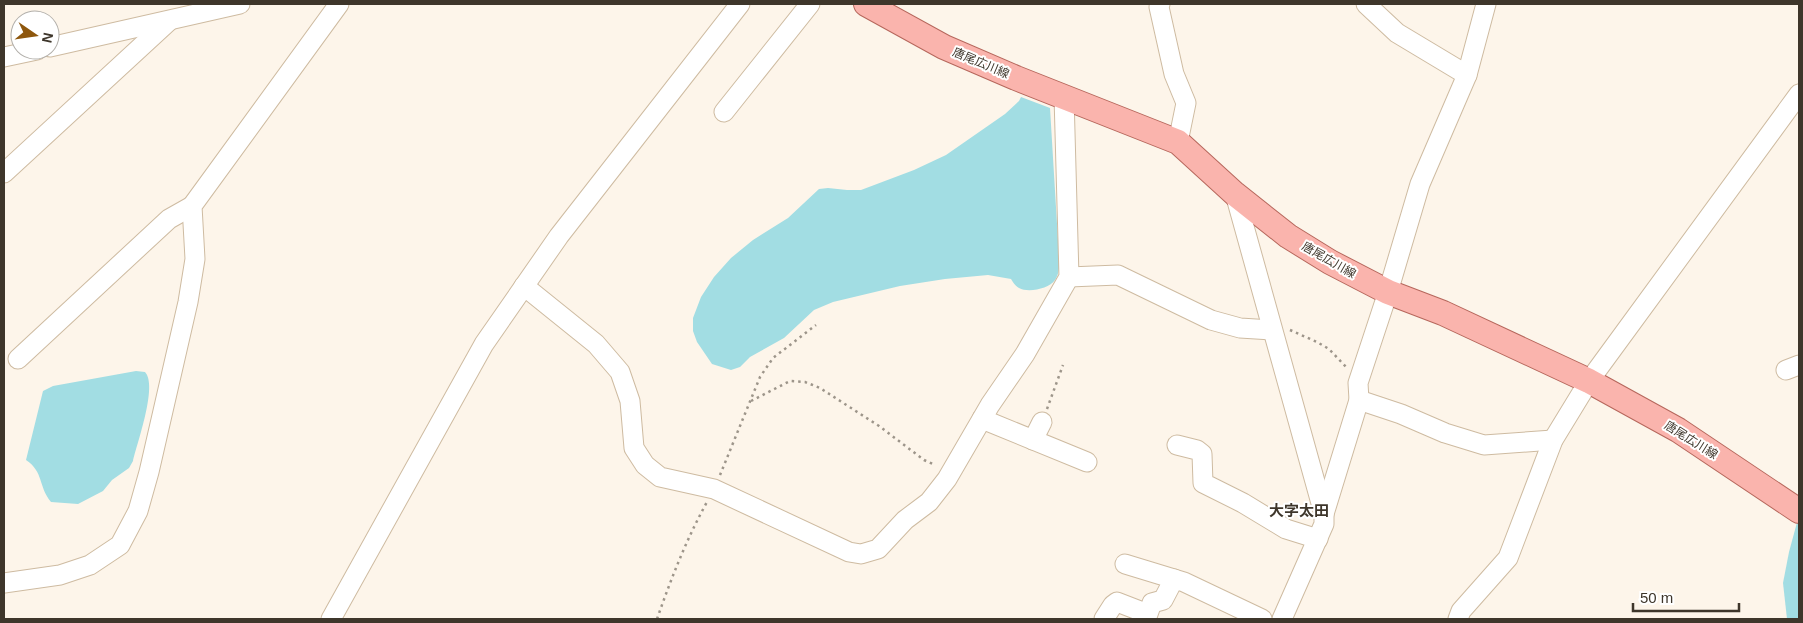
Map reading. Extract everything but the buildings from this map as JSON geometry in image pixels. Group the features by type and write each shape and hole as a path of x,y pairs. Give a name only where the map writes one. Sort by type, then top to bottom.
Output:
{"main road":[{"name":"唐尾広川線","path":"866,4 944,47 1016,78 1178,142 1235,194 1288,236 1330,262 1388,292 1443,313 1589,380 1678,430 1790,505"}],"street":[{"path":"60,44 175,14 240,4"},
{"path":"18,359 169,219 192,206 339,4"},
{"path":"331,619 484,344 559,236 740,4"},
{"path":"724,112 810,4"},
{"path":"1160,4 1159,7 1174,74 1186,103 1178,142"},
{"path":"1366,4 1397,33 1467,75"},
{"path":"1282,619 1324,524 1324,514 1358,392 1420,184 1467,75 1486,4"},
{"path":"4,173 175,14"},
{"path":"1458,619 1461,611 1508,558 1553,440 1589,380 1799,94"},
{"path":"524,286 596,344 620,372 630,401 634,448 645,465 660,477 714,489 849,552 861,554 878,550 905,520 929,502 951,472 982,419 1026,354 1069,277 1064,96"},
{"path":"1235,194 1324,514"},
{"path":"4,583 60,575 90,565 120,545 138,512 188,302 195,259 192,206"},
{"path":"1069,277 1118,276 1211,320 1240,328 1271,327"},
{"path":"1358,392 1401,414 1445,433 1484,445 1553,440"},
{"path":"982,419 1087,462"},
{"path":"1034,440 1042,422"},
{"path":"1177,445 1197,450 1202,454 1203,483 1243,503 1286,530 1318,539"},
{"path":"1125,564 1184,582 1262,619"},
{"path":"1104,619 1117,602 1148,614 1152,603 1163,600 1174,579"}],"path":[{"path":"657,619 673,572 688,538 714,489 760,377 773,358 816,325"},
{"path":"1271,327 1318,342 1329,349 1354,376 1358,392"},
{"path":"1042,422 1063,366"},
{"path":"750,402 790,381 805,382 820,388 879,426 924,460 951,472"}],"water":[{"path":"1021,97 1050,108 1059,263 1058,275 1052,283 1043,288 1028,290 1018,287 1011,279 988,275 900,286 833,302 814,310 784,338 750,357 740,367 731,370 712,364 697,342 693,331 693,318 701,297 714,277 731,258 753,240 788,218 819,189 861,190 914,170 946,155 1005,114"},
{"path":"136,371 145,372 149,389 142,429 133,461 129,468 112,480 103,491 78,504 51,502 36,469 26,460 43,391 53,386"},
{"path":"1799,515 1799,619 1787,619 1783,583"}],"district":[{"name":"大字太田","path":"1299,510"}]}
